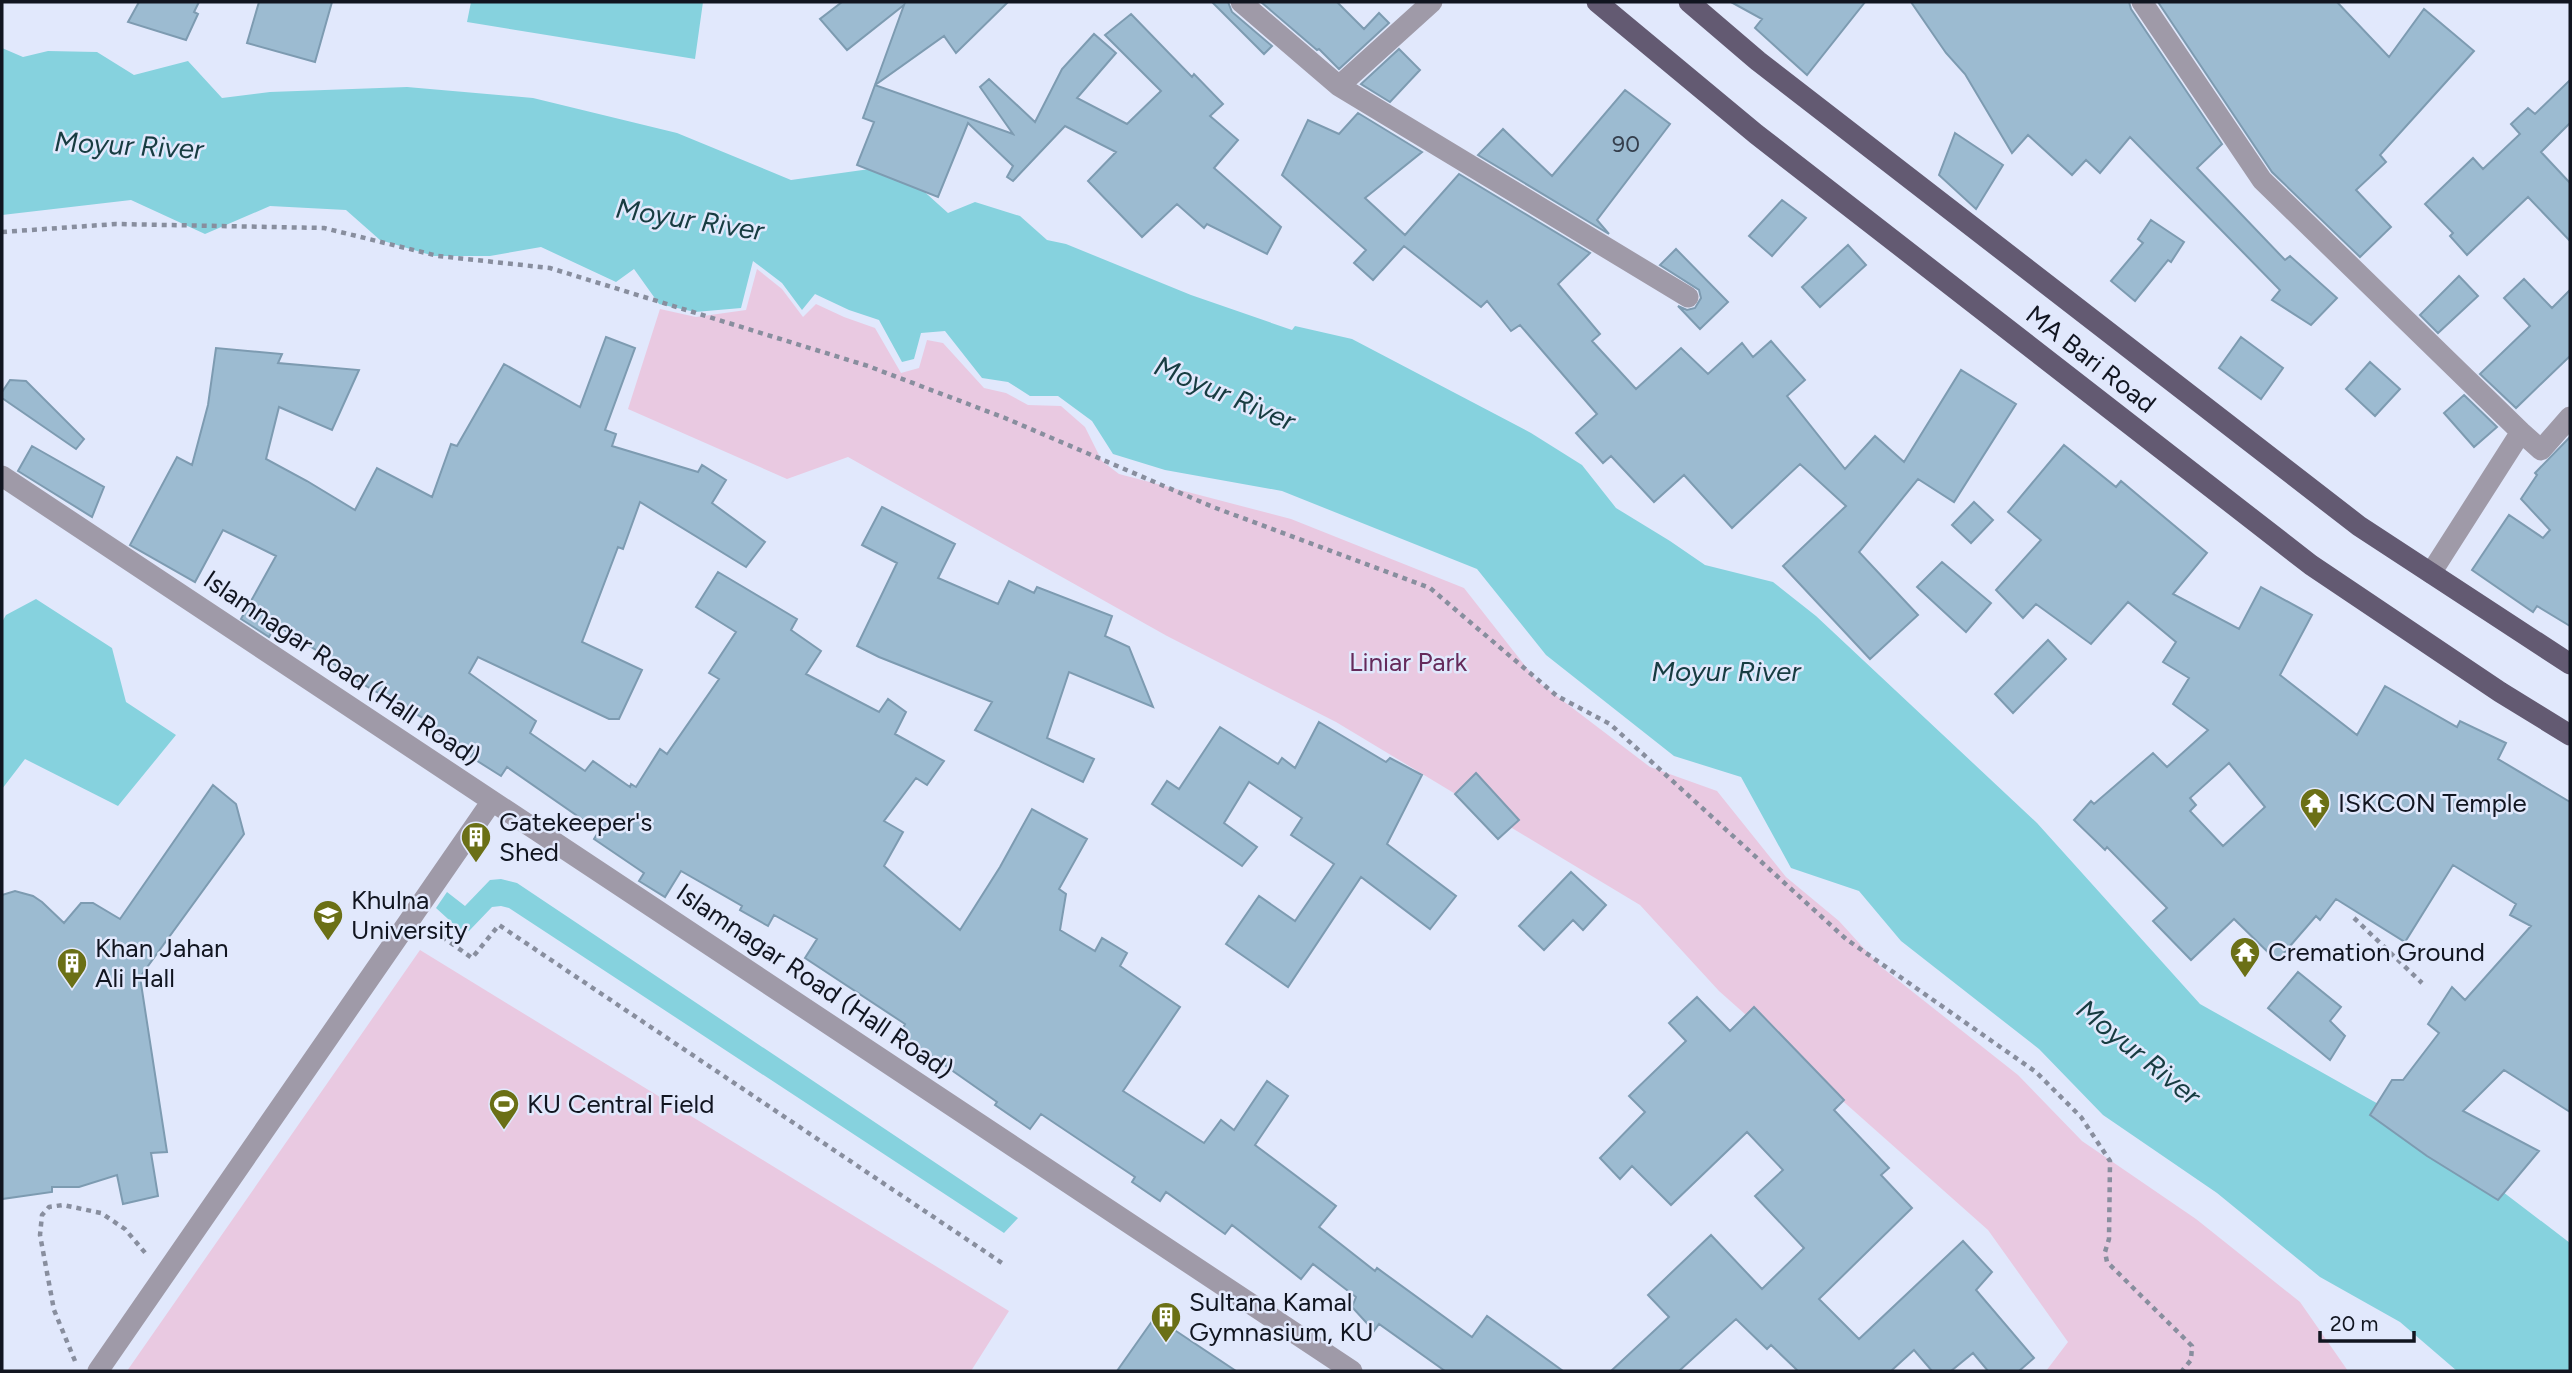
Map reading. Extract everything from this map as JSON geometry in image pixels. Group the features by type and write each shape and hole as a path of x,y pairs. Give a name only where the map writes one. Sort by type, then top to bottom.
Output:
{"main road":[{"name":"MA Bari Road","path":"1597,2 1756,134 2311,565 2500,692 2570,735"},
{"name":"MA Bari Road","path":"1689,2 1758,61 2359,526 2570,664"}],"street":[{"path":"1241,2 1339,86 1688,297"},
{"path":"1339,86 1432,2"},
{"path":"2141,2 2262,180 2521,432 2541,450 2570,417"},
{"path":"2431,573 2521,432"},
{"name":"Islamnagar Road (Hall Road)","path":"2,475 1352,1371"},
{"path":"98,1371 492,801"}],"path":[{"path":"2,232 117,224 324,228 438,256 550,268 868,366 1005,418 1213,507 1430,588 1557,696 1610,724 1846,939 2036,1072 2081,1117 2110,1161 2109,1239 2105,1252 2107,1262 2192,1346 2190,1360 2182,1371"},
{"path":"413,915 472,958 499,925 1002,1263"},
{"path":"2354,918 2422,983"},
{"path":"80,1371 54,1310 40,1235 42,1215 49,1207 63,1205 101,1213 125,1229 151,1259 169,1271"}],"green space":[{"name":"Liniar Park","path":"757,269 782,289 803,317 816,304 875,328 901,373 919,368 927,340 943,343 984,388 1006,393 1028,405 1061,406 1085,427 1102,461 1119,474 1291,519 1464,588 1537,681 1650,767 1717,791 1786,877 1839,921 1880,966 2018,1075 2082,1141 2196,1219 2300,1302 2348,1371 2046,1371 2068,1342 1988,1230 1719,991 1640,905 1336,722 1167,636 848,457 787,479 628,409 660,309 696,317 746,310"},
{"name":"KU Central Field","path":"420,950 1009,1311 971,1371 127,1371"}],"water":[{"path":"471,2 703,2 695,59 467,22"},
{"name":"Moyur River","path":"2,48 23,57 48,51 97,52 134,75 188,61 222,98 270,92 407,87 533,98 677,133 791,180 877,168 918,186 948,213 975,202 1020,216 1047,240 1066,244 1191,295 1292,330 1295,326 1352,339 1531,433 1582,465 1616,508 1705,565 1773,582 1816,616 2037,823 2200,1004 2414,1124 2570,1243 2570,1371 2457,1371 2400,1322 2320,1277 2217,1193 2103,1115 2039,1049 1901,941 1859,891 1791,868 1741,777 1674,756 1546,655 1477,569 1282,491 1165,470 1113,454 1092,421 1058,396 1030,396 1008,382 982,378 945,331 921,333 914,359 902,362 879,320 815,294 802,310 782,283 753,261 741,308 695,312 659,304 634,269 616,282 541,247 490,256 434,256 380,240 346,210 270,206 205,234 131,200 2,215"},
{"path":"36,599 112,648 126,702 176,735 118,806 25,759 2,789 2,622 6,615"},
{"path":"501,879 517,883 1018,1218 1004,1233 509,908 492,907 469,931 459,929 436,908 447,892 465,906 490,880"}],"building":[{"path":"139,2 199,2 194,12 198,14 186,40 128,22"},
{"path":"259,2 332,2 315,62 247,43"},
{"path":"842,2 1008,2 956,53 944,36 875,85 904,5 847,50 820,19"},
{"path":"1212,2 1228,2 1232,12 1272,46 1264,54"},
{"path":"1261,2 1337,2 1364,29 1379,13 1389,23 1339,69 1319,49"},
{"path":"1731,2 1865,2 1807,75 1755,28 1762,19"},
{"path":"1911,2 2129,2 2131,9 2222,144 2197,168 2285,260 2290,256 2337,298 2311,325 2272,300 2280,290 2130,137 2100,173 2086,160 2072,175 2028,135 2012,153 1965,74 1946,53"},
{"path":"2158,2 2337,2 2389,57 2424,9 2474,51 2380,155 2386,162 2356,190 2391,227 2360,257 2272,172"},
{"path":"1131,14 1192,77 1194,74 1223,104 1210,116 1238,140 1214,168 1281,227 1267,254 1207,224 1204,228 1177,204 1142,237 1088,181 1116,152 1065,126 1013,181 1007,177 1013,166 968,123 938,197 857,165 874,122 863,118 875,85 1013,134 980,87 989,79 1035,122 1062,69 1094,34 1116,53 1077,98 1127,124 1161,91 1105,35"},
{"path":"1399,49 1420,70 1390,102 1361,84"},
{"path":"2570,80 2570,123 2541,152 2570,183 2570,241 2528,197 2467,255 2450,236 2453,233 2425,204 2473,158 2483,169 2520,134 2511,124 2528,108 2535,114"},
{"path":"1625,90 1670,124 1597,220 1609,234 1478,155 1503,129 1552,176"},
{"path":"1358,113 1422,152 1365,198 1405,235 1459,174 1590,253 1558,284 1600,334 1592,341 1636,389 1681,348 1708,374 1742,343 1753,357 1771,341 1805,380 1787,396 1845,469 1875,436 1904,462 1961,370 2016,404 1954,502 1918,479 1859,552 1918,615 1870,659 1783,566 1846,506 1800,464 1732,528 1684,475 1654,502 1611,456 1603,463 1576,433 1597,414 1520,325 1511,331 1487,301 1481,307 1404,246 1373,280 1354,263 1366,250 1282,175 1308,120 1339,134"},
{"path":"1955,133 2003,165 1976,209 1939,175"},
{"path":"1782,200 1806,218 1772,256 1749,236"},
{"path":"2151,220 2184,242 2171,262 2168,260 2135,301 2111,281 2143,243 2138,239"},
{"path":"1848,245 1866,265 1820,307 1802,287"},
{"path":"1676,249 1728,302 1700,329 1678,306 1687,310 1695,308 1701,298 1699,290 1660,265"},
{"path":"2459,276 2478,296 2438,333 2420,315"},
{"path":"2524,279 2552,308 2570,290 2570,356 2516,408 2480,374 2530,326 2504,298"},
{"path":"606,337 635,348 605,430 616,434 612,446 698,472 702,465 726,480 712,503 765,542 746,567 640,502 623,549 618,547 582,642 642,670 619,719 609,719 478,657 469,673 536,721 530,733 585,771 593,761 630,787 631,784 636,787 660,749 667,754 719,679 709,673 736,632 696,607 718,572 797,619 791,630 821,651 806,674 879,712 888,699 906,712 895,734 944,761 927,785 916,778 884,821 903,832 884,866 960,930 1000,867 1032,809 1087,839 1059,889 1066,894 1060,930 1095,951 1102,938 1127,953 1120,966 1180,1007 1123,1091 1204,1143 1221,1120 1234,1130 1267,1081 1288,1096 1255,1145 1336,1206 1319,1227 1375,1271 1377,1268 1472,1337 1487,1316 1563,1371 1445,1371 1379,1324 1374,1331 1352,1307 1356,1297 1313,1264 1301,1279 1232,1225 1225,1234 1166,1192 1160,1201 1132,1182 1135,1177 1041,1114 1030,1129 995,1105 997,1102 900,1034 905,1024 805,958 817,939 774,915 768,926 740,910 742,906 681,871 665,897 639,881 644,873 594,839 599,831 507,767 501,776 471,757 475,751 425,727 428,721 352,678 353,675 276,625 269,637 241,619 276,556 223,530 195,582 130,545 177,457 192,465 208,405 216,348 282,354 278,363 359,370 332,430 279,407 266,459 355,510 377,468 432,497 451,444 457,446 504,364 580,407"},
{"path":"2241,337 2283,368 2261,399 2219,368"},
{"path":"2370,362 2400,389 2375,416 2346,389"},
{"path":"10,380 26,381 84,439 76,449 2,398 2,392"},
{"path":"2464,395 2497,427 2474,447 2444,413"},
{"path":"2570,437 2570,626 2537,606 2533,612 2472,570 2509,515 2543,538 2550,530 2521,499 2537,475 2535,473"},
{"path":"2064,445 2116,487 2121,481 2207,553 2173,594 2239,629 2261,587 2312,615 2280,675 2357,735 2385,686 2457,727 2460,721 2506,743 2498,759 2570,802 2570,1112 2504,1070 2463,1111 2539,1151 2498,1200 2427,1156 2370,1115 2392,1080 2403,1080 2439,1033 2428,1024 2452,987 2465,1000 2531,926 2510,915 2516,904 2453,865 2405,942 2336,899 2320,920 2316,916 2277,961 2234,919 2191,960 2153,921 2167,908 2107,847 2105,850 2074,820 2091,801 2094,804 2153,753 2167,767 2208,730 2173,704 2189,678 2163,662 2176,642 2128,602 2091,644 2036,604 2023,618 1996,590 2041,540 2008,512","holes":["2229,763 2265,807 2223,846 2190,811 2196,805 2190,798"]},
{"path":"32,446 104,487 92,517 18,471"},
{"path":"1974,502 1993,520 1971,543 1952,525"},
{"path":"882,507 955,544 938,578 998,604 1009,581 1034,593 1037,587 1112,616 1105,636 1129,647 1153,707 1069,672 1047,738 1094,759 1083,782 975,730 992,702 857,646 897,563 862,545"},
{"path":"1942,562 1991,603 1966,632 1917,587"},
{"path":"2048,640 2066,659 2013,713 1995,694"},
{"path":"1319,722 1386,762 1390,758 1422,775 1387,844 1456,896 1430,929 1361,877 1288,987 1226,944 1259,896 1295,921 1334,864 1291,835 1302,818 1249,782 1224,823 1257,847 1242,866 1152,804 1167,781 1179,789 1220,727 1278,764 1282,758 1295,768"},
{"path":"1476,773 1519,820 1498,839 1455,794"},
{"name":"Khan Jahan Ali Hall","path":"213,785 236,804 244,834 140,977 167,1152 151,1153 158,1196 123,1204 117,1175 79,1187 52,1187 52,1192 2,1199 2,895 15,891 33,896 64,923 81,903 93,903 120,919"},
{"path":"1571,872 1606,905 1583,930 1573,920 1544,950 1519,926"},
{"path":"2298,972 2341,1007 2330,1021 2345,1036 2330,1060 2268,1008"},
{"path":"1697,997 1730,1031 1754,1007 1844,1100 1834,1110 1889,1168 1881,1175 1912,1208 1819,1299 1859,1339 1963,1241 1992,1272 1976,1290 2034,1358 2019,1371 1988,1371 1973,1353 1951,1371 1932,1371 1914,1350 1891,1371 1798,1371 1771,1345 1767,1349 1736,1319 1679,1371 1611,1371 1669,1317 1648,1295 1711,1235 1762,1289 1804,1248 1755,1196 1783,1170 1747,1132 1671,1205 1632,1166 1620,1179 1600,1158 1645,1112 1629,1096 1686,1041 1669,1023"},
{"name":"Sultana Kamal Gymnasium, KU","path":"1155,1317 1236,1371 1117,1371"}],"place":[{"name":"ISKCON Temple","path":"2315,830"},
{"name":"Gatekeeper's Shed","path":"476,864"},
{"name":"Khulna University","path":"328,942"},
{"name":"Cremation Ground","path":"2245,979"},
{"name":"Khan Jahan Ali Hall","path":"72,990"},
{"name":"KU Central Field","path":"504,1131"},
{"name":"Sultana Kamal Gymnasium, KU","path":"1166,1344"}]}
